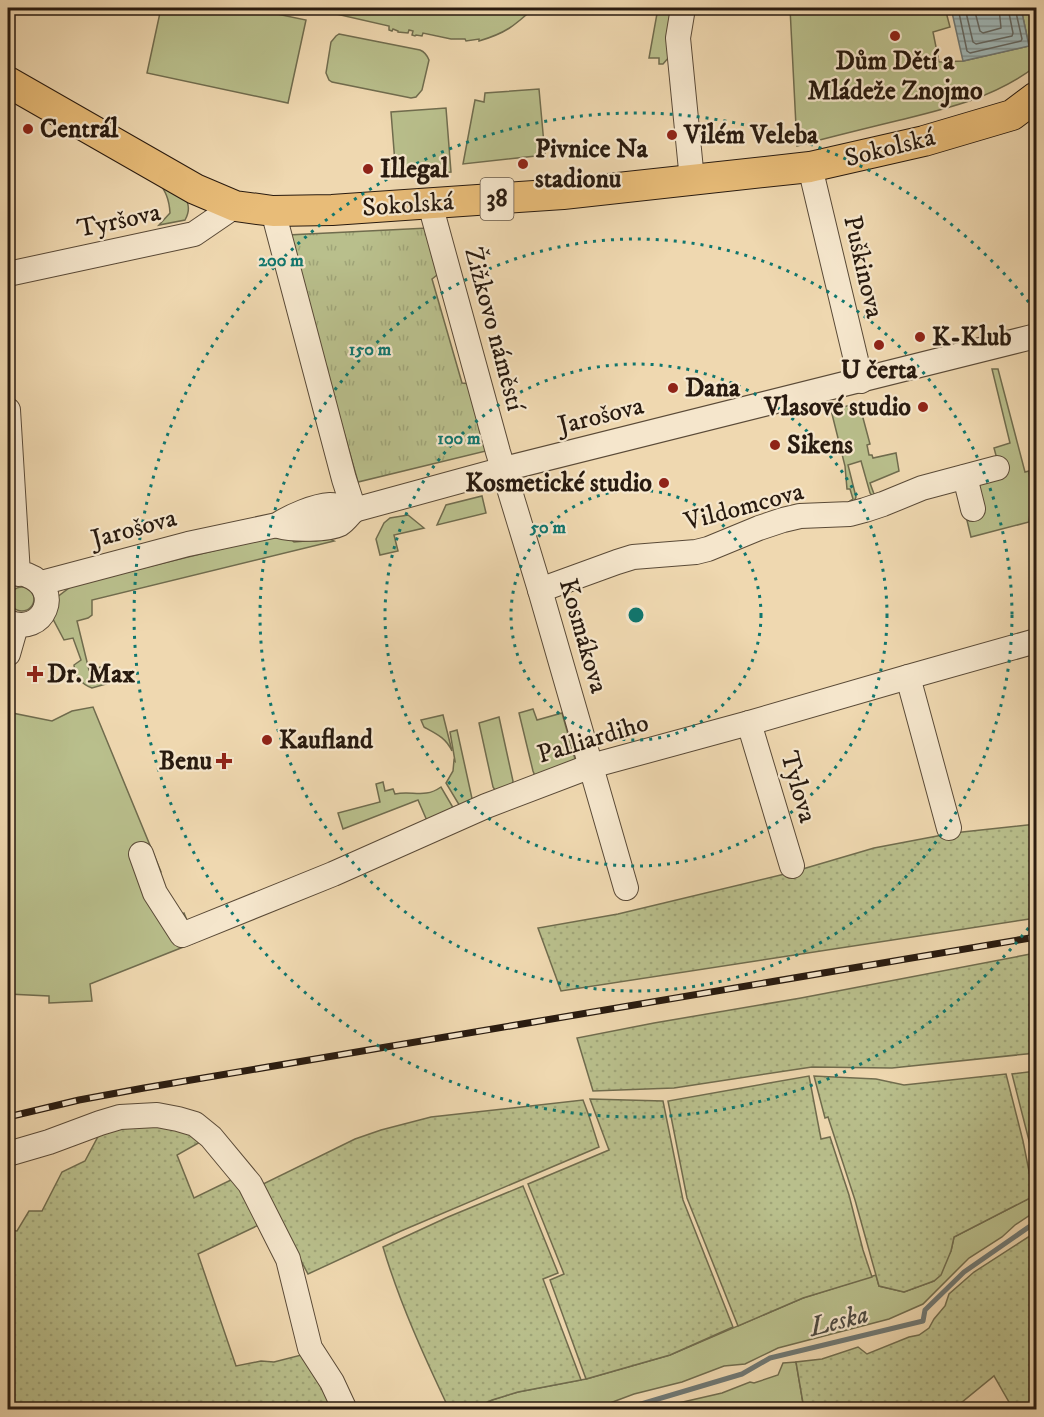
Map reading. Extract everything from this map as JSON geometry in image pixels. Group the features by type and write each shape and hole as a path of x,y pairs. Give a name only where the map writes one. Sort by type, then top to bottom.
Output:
{"main road":[{"name":"Sokolská","path":"8,82 195,189 235,206 273,211 332,210 563,194 810,167 924,141 1024,113"},
{"name":"38","path":"1024,113 1036,98"}],"street":[{"path":"683,8 678,38 692,180"},
{"name":"Puškinova","path":"810,167 861,381"},
{"name":"Žižkovo náměstí","path":"430,204 504,469"},
{"name":"Tyršova","path":"8,274 194,234 235,206"},
{"path":"273,211 354,510"},
{"name":"Jarošova","path":"41,583 188,544 277,525 291,529 321,528 341,524 354,510 504,469 1036,336"},
{"path":"8,410 13,576 27,575 34,578 41,583 47,597 44,612 40,618 29,625 12,624 8,654"},
{"name":"Vildomcova","path":"540,590 633,557 696,552 717,547 783,520 800,516 857,512 922,488 997,468"},
{"name":"Kosmákova","path":"504,469 626,888"},
{"path":"965,477 973,509"},
{"name":"Palliardiho","path":"141,854 155,893 182,935 333,874 486,806 591,766 1036,641"},
{"path":"908,677 949,828"},
{"name":"Tylova","path":"749,723 792,866"},
{"path":"8,1154 120,1117 168,1117 195,1124 203,1130 250,1184 283,1248 288,1259 310,1348 332,1382 345,1410"}],"green space":[{"path":"161,8 248,8 306,20 288,103 147,73"},
{"path":"310,8 534,8 503,32 479,41 479,39 466,41 423,33 422,36 415,36 412,35 413,31 398,32 393,29 392,31 389,30 389,26"},
{"path":"658,8 675,8 670,56 663,64 659,64 659,58 649,58"},
{"path":"790,8 945,8 950,27 933,32 939,62 963,61 1029,46 1021,8 1036,8 1036,66 1004,86 969,101 797,146"},
{"path":"339,34 423,52 429,60 422,90 416,97 411,98 329,80 326,73 331,42"},
{"path":"539,89 545,155 463,164 475,100 484,102 485,93"},
{"path":"446,108 451,172 396,176 391,112"},
{"path":"156,177 185,196 188,214 185,220 159,225 170,213 164,190"},
{"path":"428,228 441,272 432,279 462,383 472,384 490,450 358,482 288,235"},
{"path":"992,369 998,369 1025,472 1029,471 1032,496 1029,522 971,537 965,512 979,484 1001,474 994,448 1010,443"},
{"path":"859,403 870,444 867,445 869,455 873,458 896,453 899,471 870,483 874,494 878,493 880,497 873,497 861,461 848,465 856,497 850,504 853,499 850,489 847,489 845,466 831,410"},
{"path":"482,496 486,513 437,525 446,505"},
{"path":"408,515 424,528 394,535 398,551 380,555 376,539 384,523 390,518"},
{"path":"288,536 294,542 330,539 334,541 92,600 92,615 77,621 89,670 101,667 106,684 92,688 79,680 74,665 81,660 73,638 64,640 53,619 56,598 73,585 270,537"},
{"path":"17,587 27,587 34,594 34,604 27,611 17,611 10,604 10,594"},
{"path":"93,707 161,872 156,875 174,918 184,913 196,942 90,984 92,1001 49,1003 49,996 8,994 8,738 12,713 52,721 72,711"},
{"path":"533,709 537,720 562,713 575,759 573,762 535,776 519,713"},
{"path":"443,715 452,751 437,734 424,727 421,720"},
{"path":"499,717 513,781 512,787 495,790 479,723"},
{"path":"457,730 473,803 461,808 446,783 453,771 455,761 450,732"},
{"path":"383,782 385,791 393,789 395,794 429,793 441,787 455,811 428,823 418,800 343,829 338,813 380,802 376,784"},
{"path":"1036,824 1036,918 561,991 538,928 618,914 789,873 874,848 953,833"},
{"path":"1036,953 1036,1053 892,1068 812,1067 674,1088 593,1091 577,1038 801,998"},
{"path":"1036,1071 1036,1168 1012,1074"},
{"path":"1006,1074 1034,1196 954,1237 941,1275 934,1281 904,1292 879,1286 855,1200 828,1117 825,1118 814,1076 876,1079 904,1085"},
{"path":"809,1076 821,1139 830,1137 872,1277 803,1298 738,1326 687,1198 668,1101"},
{"path":"590,1099 663,1101 683,1200 733,1327 670,1355 586,1379 550,1280 564,1274 528,1184 609,1150"},
{"path":"583,1100 599,1147 401,1231 308,1274 261,1185 355,1139 381,1130 431,1117"},
{"path":"159,1115 209,1137 177,1155 194,1198 235,1178 263,1223 198,1254 236,1366 261,1361 274,1362 309,1353 339,1409 14,1409 8,1383 8,1230 17,1231 29,1211 42,1211 62,1172 85,1161 101,1131"},
{"path":"523,1186 558,1273 543,1279 581,1380 518,1392 473,1409 449,1409 405,1309 383,1247"},
{"path":"1036,1190 1036,1211 969,1258 923,1304 889,1319 778,1348 745,1364 724,1366 682,1382 634,1394 594,1409 473,1410 492,1400 518,1392 586,1379 670,1355 803,1298 876,1275 879,1286 904,1292 934,1281 951,1251 954,1237 1034,1196"},
{"path":"1036,1232 1036,1409 1013,1409 994,1376 962,1402 949,1409 804,1409 796,1362 822,1359 858,1347 867,1354 919,1335 929,1328 945,1306 949,1294 974,1272"},
{"path":"796,1362 804,1409 648,1410 722,1393 750,1382 754,1383 778,1375 783,1363"}],"water":[{"path":"951,8 1021,8 1029,46 963,61"}],"waterway":[{"name":"Leska","path":"621,1410 742,1374 770,1358 923,1321 925,1310 964,1272 1036,1222"}],"railway":[{"path":"8,1117 79,1100 144,1088 1036,937"}],"place":[{"name":"Dům Dětí a Mládeže Znojmo","path":"895,36"},
{"name":"Centrál","path":"28,129"},
{"name":"Vilém Veleba","path":"672,135"},
{"name":"Pivnice Na stadionu","path":"523,164"},
{"name":"Illegal","path":"368,169"},
{"name":"K-Klub","path":"920,337"},
{"name":"U čerta","path":"879,345"},
{"name":"Dana","path":"673,388"},
{"name":"Vlasové studio","path":"923,407"},
{"name":"Sikens","path":"775,445"},
{"name":"Kosmetické studio","path":"664,483"},
{"name":"Dr. Max","path":"35,674"},
{"name":"Kaufland","path":"267,740"},
{"name":"Benu","path":"224,761"}]}
